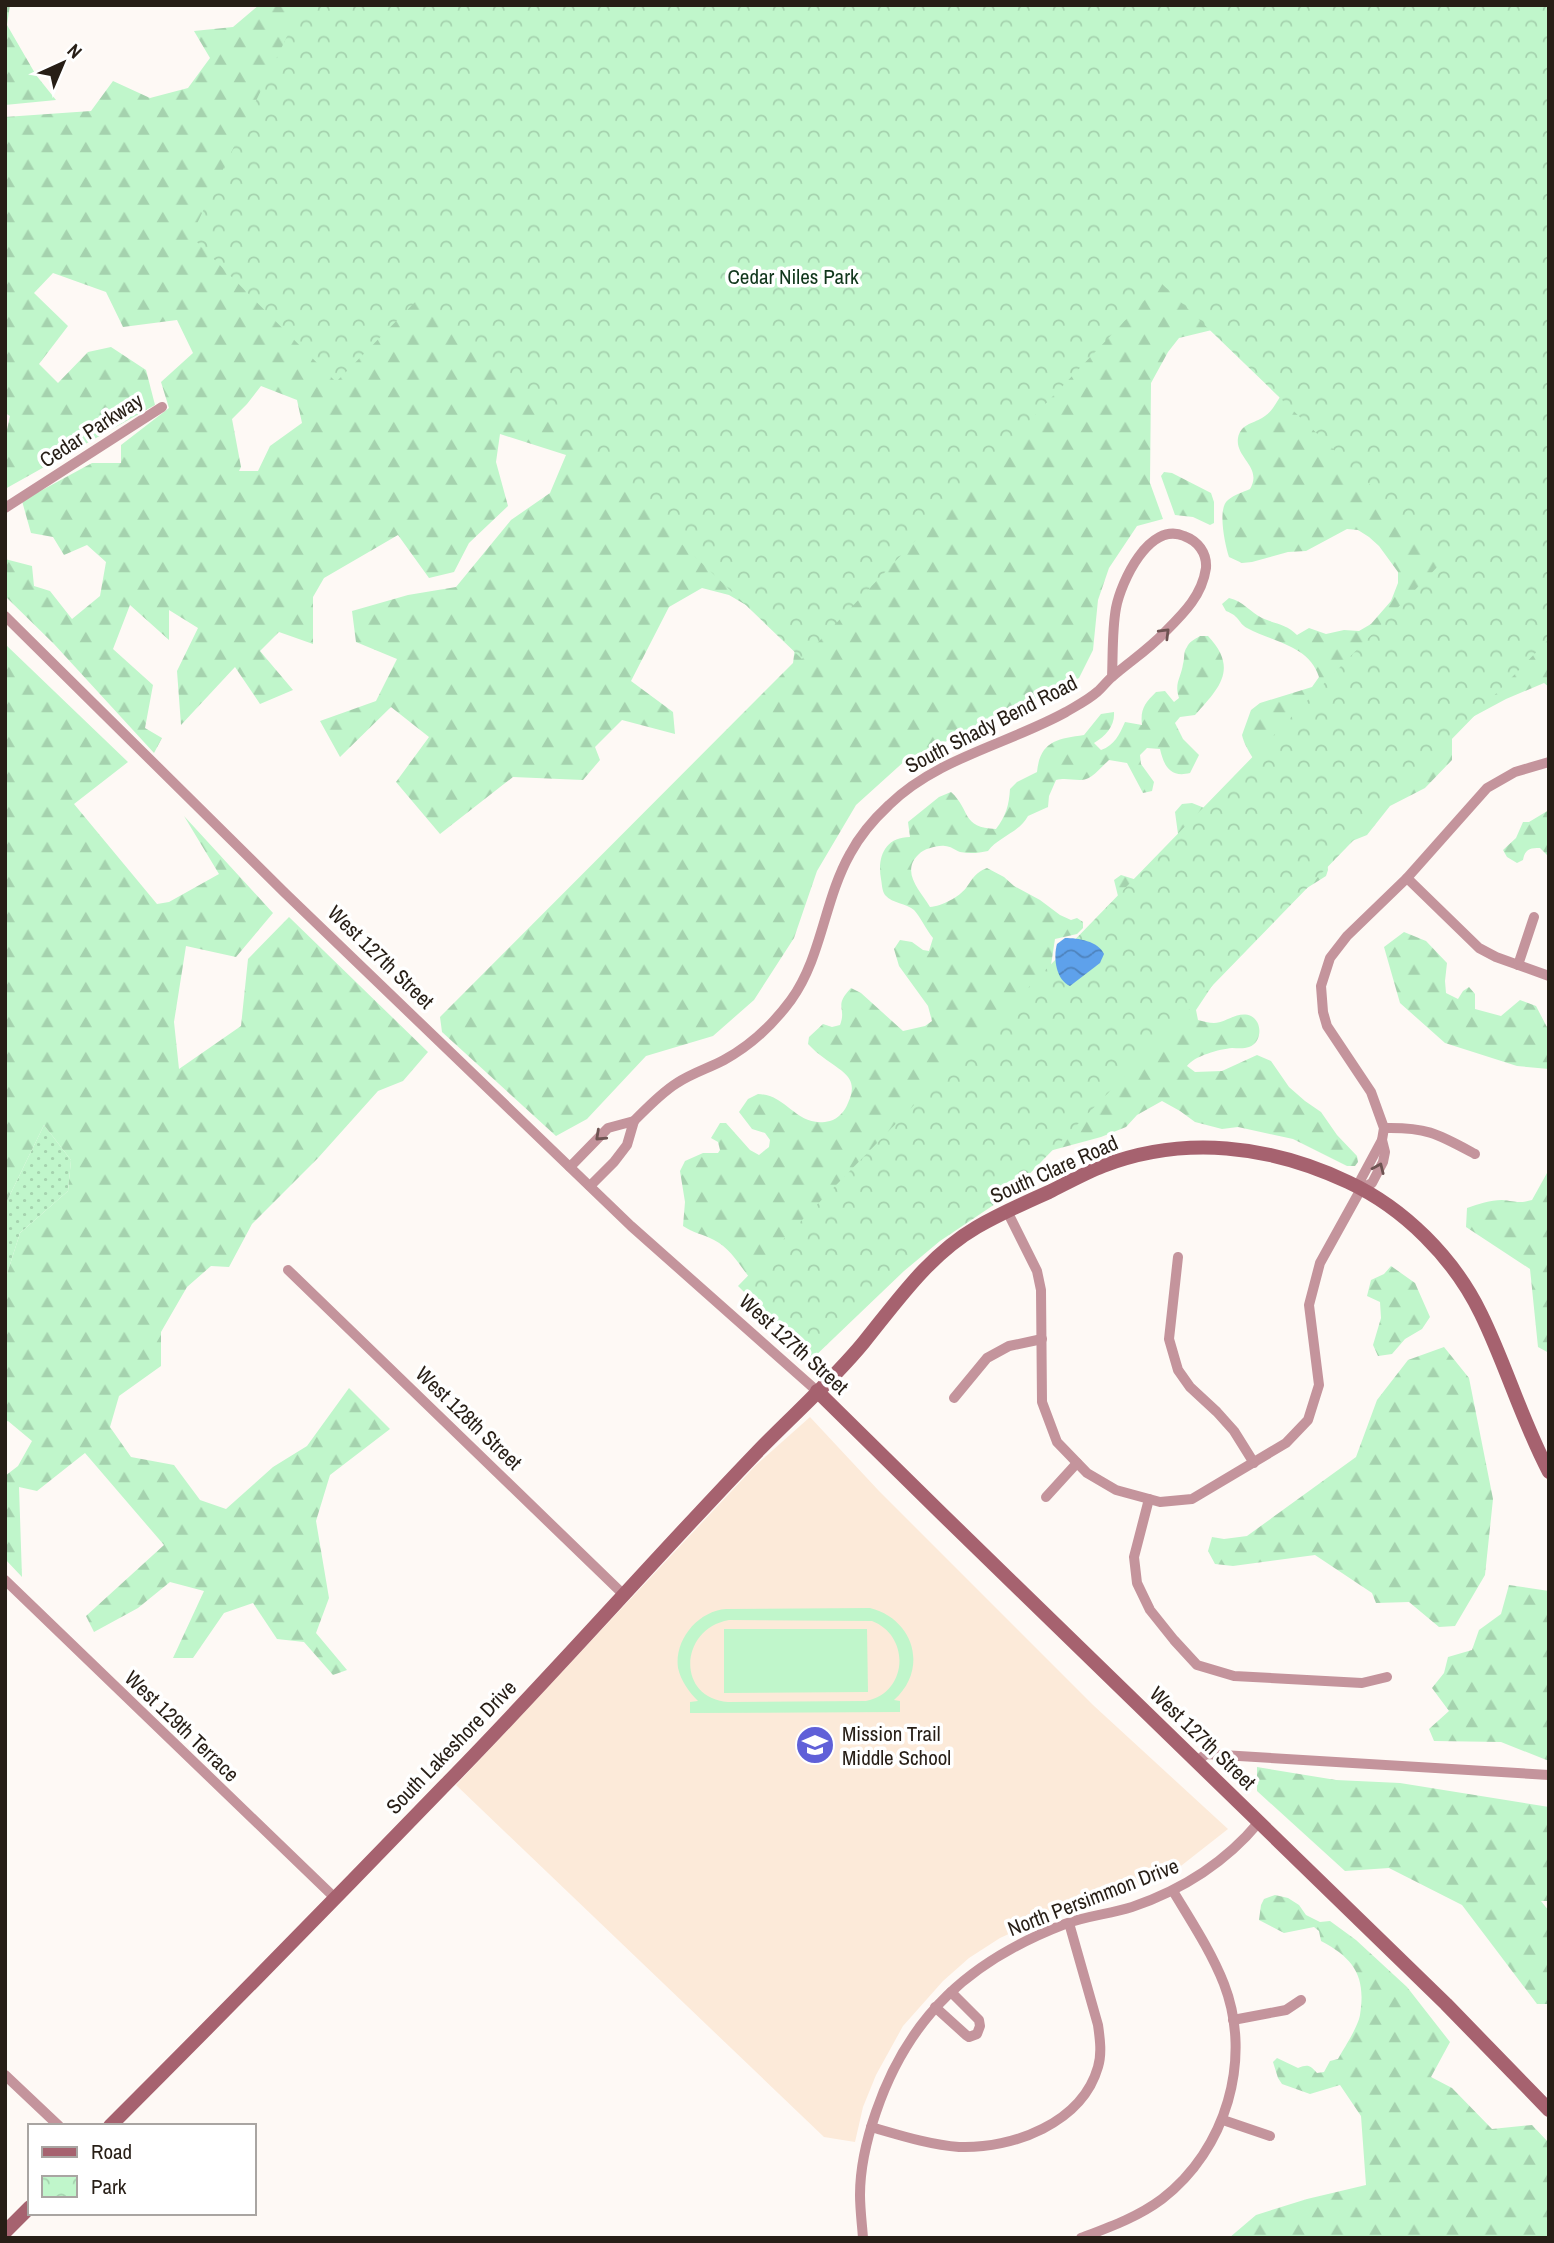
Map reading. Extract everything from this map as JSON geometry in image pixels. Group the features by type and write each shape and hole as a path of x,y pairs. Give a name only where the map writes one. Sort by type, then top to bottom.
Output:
{"street":[{"name":"Cedar Parkway","path":"5,508 162,407"},
{"name":"South Shady Bend Road","path":"634,1121 674,1085 695,1071 724,1060 749,1043 791,1000 808,972 838,880 849,855 865,830 909,786 1065,712 1096,693 1149,648 1186,611 1198,594 1206,561 1203,550 1182,534 1170,534 1147,545 1121,589 1116,609 1112,677"},
{"name":"West 127th Street","path":"5,616 288,896 631,1226 817,1391 1446,2004 1549,2110"},
{"path":"1007,1211 1037,1271 1041,1290 1042,1402 1057,1442 1087,1474 1116,1490 1160,1502 1192,1499 1286,1443 1308,1420 1319,1385 1309,1304 1320,1264 1361,1189 1361,1179 1382,1140 1384,1128 1371,1092 1327,1026 1321,986 1323,973 1338,946 1407,878 1488,788 1515,772 1549,762"},
{"path":"1407,878 1479,948 1549,976"},
{"path":"1518,965 1534,917"},
{"path":"570,1167 608,1128 634,1121"},
{"path":"590,1186 627,1145 634,1121"},
{"path":"1384,1128 1427,1130 1475,1154"},
{"name":"South Clare Road","path":"817,1391 862,1344 897,1299 939,1255 972,1230 1103,1166 1138,1155 1188,1147 1223,1146 1286,1159 1331,1175 1380,1200 1417,1229 1455,1270 1482,1315 1527,1426 1549,1472"},
{"path":"1178,1257 1169,1339 1178,1370 1190,1387 1234,1431 1254,1463"},
{"name":"West 128th Street","path":"288,1270 624,1594"},
{"path":"954,1398 987,1358 1009,1346 1042,1339"},
{"name":"South Lakeshore Drive","path":"112,2124 453,1778 817,1391"},
{"path":"1046,1497 1077,1463"},
{"path":"1149,1499 1134,1557 1137,1583 1150,1610 1197,1665 1234,1676 1362,1683 1387,1677"},
{"name":"West 129th Terrace","path":"5,1580 334,1897"},
{"path":"1196,1762 1206,1754 1549,1775"},
{"name":"North Persimmon Drive","path":"863,2238 860,2194 866,2142 898,2059 912,2036 936,2007 971,1974 1005,1951 1069,1923 1131,1907 1173,1891 1214,1866 1259,1822"},
{"path":"1081,2238 1136,2216 1171,2192 1196,2165 1223,2120 1233,2075 1233,2020 1224,1984 1173,1891"},
{"path":"871,2127 930,2142 975,2146 1029,2134 1051,2124 1075,2107 1087,2091 1097,2068 1100,2038 1069,1923"},
{"path":"936,2007 966,2035 976,2034 980,2026 979,2020 951,1992"},
{"path":"1233,2020 1286,2010 1301,2000"},
{"path":"5,2075 57,2124"},
{"path":"1223,2120 1270,2136"},
{"path":"5,2232 28,2209"}],"shaded area":[{"name":"Mission Trail Middle School","path":"810,1417 879,1491 1093,1705 1228,1829 1177,1869 1135,1887 1056,1912 1000,1938 969,1958 943,1981 903,2026 876,2075 863,2107 855,2142 824,2137 456,1785 756,1465"}],"green space":[{"path":"5,5 10,5 7,25 36,75 56,100 5,105"},
{"path":"259,5 1549,5 1549,687 1544,683 1506,699 1452,728 1452,760 1425,788 1390,806 1367,835 1332,849 1267,778 1247,748 1242,735 1251,710 1260,703 1312,687 1319,677 1314,666 1298,651 1247,628 1226,611 1222,604 1229,598 1234,599 1262,618 1285,626 1297,635 1309,628 1326,634 1344,630 1359,631 1371,624 1391,601 1398,583 1398,572 1369,537 1358,530 1347,529 1306,551 1288,552 1242,563 1229,557 1223,527 1225,504 1250,489 1253,481 1251,468 1238,445 1239,433 1244,427 1268,414 1280,397 1216,329 1179,338 1151,383 1150,483 1163,519 1137,526 1109,568 1098,600 1093,650 1079,678 908,758 856,805 817,871 794,938 754,1000 713,1036 646,1056 587,1119 556,1136 442,1032 440,1017 793,663 796,640 763,615 729,595 702,588 669,607 631,681 673,712 675,734 622,720 595,747 600,760 583,780 513,777 440,834 396,782 429,737 391,707 340,757 320,721 376,701 397,659 356,642 352,611 408,595 456,587 511,520 550,493 566,455 500,434 496,462 508,506 469,543 454,572 429,578 398,535 324,578 313,597 313,644 279,632 260,651 293,690 260,704 235,667 181,725 177,671 198,628 169,610 169,640 130,605 113,649 153,685 145,728 162,738 154,753 54,644 5,596 5,559 32,566 34,586 50,591 72,619 100,596 106,562 87,545 64,555 53,537 31,533 22,501 92,463 121,463 121,445 169,408 161,382 193,353 177,320 123,327 106,292 53,273 34,293 68,326 39,364 58,383 88,352 111,347 146,370 155,405 5,489 5,439 10,416 5,413 5,117 91,111 113,81 150,98 188,88 210,58 194,31 233,27","holes":["261,386 297,400 302,423 270,446 258,471 239,471 241,467 232,419"]},
{"name":"Cedar Niles Park","path":"302,5 1549,5 1549,639 1010,1194 940,1241 904,1271 812,1359 738,1286 1446,558 1161,283 802,659 422,295 336,382 191,236"},
{"path":"1164,472 1172,473 1211,493 1214,523 1210,525 1193,517 1175,515 1161,476"},
{"path":"1200,636 1208,636 1217,648 1224,668 1222,678 1212,696 1195,715 1180,717 1175,723 1183,739 1199,755 1190,773 1173,772 1166,765 1160,749 1147,748 1140,755 1141,764 1154,782 1152,791 1143,793 1127,763 1109,760 1084,780 1056,780 1049,796 1048,807 1028,816 1020,826 988,851 967,853 947,846 931,848 921,852 914,861 911,874 930,907 955,898 977,873 987,868 1060,915 1083,922 1083,928 1077,934 1055,939 1051,965 1120,904 1114,880 1121,875 1140,881 1175,846 1178,834 1175,812 1182,804 1192,803 1327,857 1326,876 1299,893 1214,983 1196,1010 1198,1020 1212,1023 1241,1015 1251,1016 1258,1023 1259,1037 1247,1048 1208,1054 1195,1059 1187,1066 1195,1072 1222,1071 1257,1055 1271,1061 1289,1087 1321,1112 1337,1135 1357,1156 1358,1162 1355,1166 1347,1166 1293,1139 1238,1127 1222,1129 1195,1122 1162,1101 1137,1115 1126,1127 1101,1137 1042,1153 749,1277 724,1247 683,1226 685,1202 680,1171 685,1161 703,1153 718,1153 718,1142 711,1138 720,1123 726,1123 750,1150 759,1155 769,1147 770,1140 765,1133 752,1129 739,1112 748,1099 758,1094 769,1096 800,1116 818,1122 833,1120 843,1112 851,1094 850,1081 843,1072 808,1044 809,1037 823,1024 832,1027 840,1025 841,1003 851,988 861,993 903,1031 925,1026 932,1021 928,1006 899,966 894,949 900,940 912,942 929,951 933,938 914,910 885,895 880,871 882,856 889,844 894,840 910,837 908,822 939,797 951,792 972,822 985,828 996,829 1006,810 1010,789 1017,782 1037,772 1042,754 1052,743 1084,735 1101,714 1114,712 1109,730 1094,743 1101,750 1113,742 1125,722 1142,725 1144,707 1156,692 1165,691 1174,702 1179,698 1178,684 1185,651 1189,644"},
{"path":"5,644 128,762 74,804 157,904 169,902 219,874 184,816 273,913 236,957 186,946 174,1022 179,1069 241,1026 248,959 289,917 428,1052 403,1081 378,1091 318,1158 252,1224 229,1267 211,1266 187,1287 161,1332 161,1366 119,1396 110,1427 131,1457 174,1465 200,1500 226,1509 273,1467 307,1446 349,1388 390,1429 330,1475 316,1521 329,1598 316,1633 347,1670 333,1675 304,1642 277,1639 253,1603 224,1613 193,1658 173,1658 204,1591 170,1582 138,1608 94,1632 86,1616 164,1545 85,1453 37,1491 19,1487 22,1577 5,1559 5,1476 18,1466 32,1441 8,1421 5,1422 5,1275 20,1233 68,1191 71,1160 44,1125 5,1205"},
{"path":"1549,810 1549,857 1540,848 1533,848 1517,863 1507,857 1503,850 1516,838 1523,822 1529,822"},
{"path":"1404,932 1426,941 1447,963 1446,993 1458,999 1469,987 1475,994 1475,1009 1501,1016 1520,1000 1536,1006 1549,1031 1549,1069 1517,1066 1445,1043 1400,1003 1384,947"},
{"path":"44,1125 71,1160 68,1191 20,1233 5,1275 5,1205"},
{"path":"1547,1173 1549,1353 1538,1347 1530,1269 1466,1227 1467,1208 1484,1202 1532,1200"},
{"path":"1391,1266 1415,1283 1430,1317 1422,1329 1405,1339 1392,1354 1378,1356 1373,1345 1381,1318 1380,1302 1367,1296 1371,1280 1384,1274"},
{"path":"1444,1347 1469,1378 1493,1499 1485,1575 1455,1626 1439,1627 1409,1602 1376,1603 1372,1593 1315,1555 1233,1566 1215,1564 1208,1551 1212,1537 1224,1539 1247,1536 1356,1457 1377,1400 1408,1360"},
{"path":"1509,1585 1549,1591 1549,1761 1501,1742 1434,1741 1429,1729 1449,1711 1432,1688 1444,1673 1448,1657 1472,1650 1479,1630 1501,1614"},
{"path":"870,1608 885,1614 897,1623 912,1646 911,1674 905,1688 894,1700 900,1701 900,1712 690,1713 690,1702 698,1701 679,1673 680,1647 697,1621 706,1615 726,1609","holes":["729,1620 872,1621 885,1628 893,1639 899,1664 897,1676 890,1687 880,1696 866,1701 728,1702 711,1698 699,1689 692,1677 690,1663 700,1636 712,1626"]},
{"path":"724,1629 867,1629 868,1692 724,1693"},
{"path":"1257,1767 1336,1780 1400,1783 1549,1807 1549,1901 1541,1901 1549,1911 1549,2004 1537,2004 1462,1905 1389,1868 1345,1871 1257,1791"},
{"path":"1275,1895 1288,1898 1299,1905 1306,1915 1320,1922 1330,1921 1356,1940 1407,1987 1450,2042 1431,2077 1452,2088 1492,2129 1532,2125 1549,2143 1549,2238 1229,2238 1256,2215 1366,2185 1361,2116 1340,2085 1310,2094 1282,2084 1273,2062 1277,2058 1298,2068 1309,2066 1317,2073 1324,2072 1330,2061 1338,2059 1359,2020 1361,1990 1356,1970 1342,1955 1321,1941 1319,1931 1314,1927 1284,1933 1259,1920 1264,1899"}],"water":[{"path":"1065,938 1092,943 1104,954 1100,963 1070,986 1059,974 1055,956 1057,944"}],"place":[{"name":"Mission Trail Middle School","path":"815,1745"}]}
